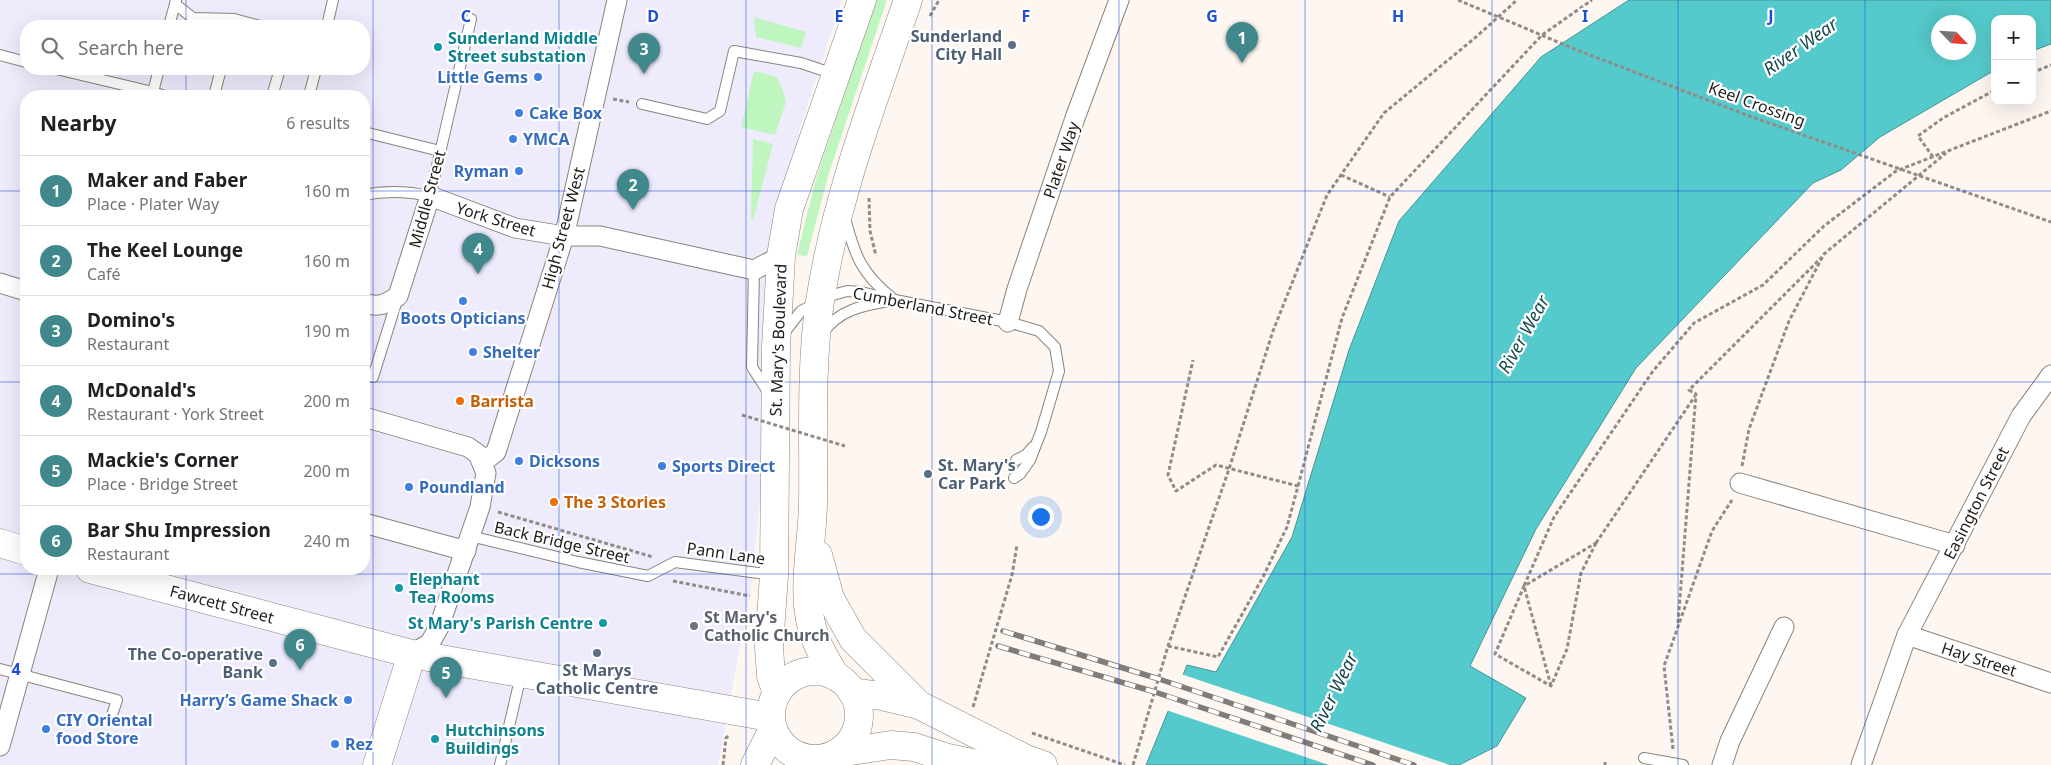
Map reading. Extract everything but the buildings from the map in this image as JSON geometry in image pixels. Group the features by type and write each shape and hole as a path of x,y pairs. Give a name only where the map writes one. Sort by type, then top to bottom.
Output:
{"main road":[{"name":"St. Mary's Boulevard","path":"773,713 770,647 774,575 776,347 781,256 789,210 862,0"},
{"path":"831,758 846,746 857,729 859,720 858,705 816,641 809,615 808,572 813,533 815,347 820,300 840,202 908,0"},
{"path":"813,533 830,598 846,628 853,639 920,706"},
{"path":"0,544 20,549"},
{"name":"Fawcett Street","path":"113,575 412,654 521,674 773,713"},
{"path":"377,765 412,654"},
{"path":"755,765 783,684 801,673 824,672 844,684 920,706 1034,762"},
{"path":"773,713 780,742 795,755 804,758 817,760 831,758 891,745 914,748 976,764 1034,762"},
{"path":"919,765 948,758"}],"street":[{"name":"High Street West","path":"412,654 430,643 439,627 480,507 489,457 564,236 617,0"},
{"name":"Plater Way","path":"1008,322 1017,288 1072,127 1119,0"},
{"name":"York Street","path":"430,196 515,228 564,236"},
{"name":"Middle Street","path":"398,296 430,196"},
{"path":"564,236 600,236 754,270 781,256"},
{"path":"0,283 20,289"},
{"path":"370,305 384,305 398,296"},
{"name":"Easington Street","path":"1861,765 1907,636 2021,416 2051,375"},
{"path":"370,419 468,447 478,454 489,457"},
{"path":"1740,483 1955,545"},
{"path":"370,524 468,543"},
{"path":"0,746 47,575"},
{"path":"1722,765 1730,741 1784,627"},
{"name":"Hay Street","path":"1907,636 2051,682"}],"lane":[{"path":"328,20 333,0"},
{"path":"170,20 175,2 193,18 213,20"},
{"name":"Middle Street","path":"430,196 471,18"},
{"path":"642,104 707,119 720,111 734,51 801,63 836,74"},
{"path":"0,56 20,61"},
{"path":"81,75 145,90"},
{"path":"154,90 157,75"},
{"path":"216,90 219,75"},
{"path":"274,90 278,75"},
{"path":"311,90 315,75"},
{"path":"370,134 440,151"},
{"path":"370,194 406,191 430,196"},
{"path":"840,202 852,244 862,267 869,278 895,300"},
{"path":"754,270 752,368 776,403"},
{"name":"Cumberland Street","path":"776,347 801,311 832,294 847,291 861,292 1008,322 1038,331 1054,347 1059,371 1042,430"},
{"name":"Middle Street","path":"373,376 398,296"},
{"path":"815,347 824,330 839,316 863,305 895,300"},
{"path":"1016,460 1026,455 1032,449 1042,430"},
{"path":"1014,478 1020,474 1030,460 1042,430"},
{"name":"Back Bridge Street","path":"468,543 648,576"},
{"name":"Pann Lane","path":"648,576 675,562 774,575"},
{"path":"0,669 117,700 111,718"},
{"path":"500,765 521,674"},
{"path":"1644,758 1679,764"}],"path":[{"name":"Keel Crossing","path":"1458,0 1577,50 1752,117 2051,222"},
{"path":"1133,765 1168,646 1230,469 1274,331 1327,196 1384,113 1518,0"},
{"path":"1168,646 1218,657 1262,577 1287,526 1342,318 1390,197 1542,35 1592,0"},
{"path":"2036,71 2051,65"},
{"path":"1933,157 1918,136 1943,118 1991,92"},
{"path":"595,95 642,104"},
{"path":"1551,686 1495,654 1554,517 1653,371 1694,323 1763,285 1824,226 1896,171 2051,111"},
{"path":"1696,394 1689,390 1824,254 1948,151"},
{"path":"1341,175 1390,197"},
{"path":"1679,764 1664,666 1712,532 1740,483 1748,429 1789,321 1824,254"},
{"path":"1193,360 1168,475 1176,491 1216,465 1298,486"},
{"path":"1551,686 1566,649 1581,573 1596,543 1696,394"},
{"path":"1678,628 1696,394"},
{"path":"742,414 845,446"},
{"path":"496,512 655,557 672,581 751,597 750,604"},
{"path":"1524,586 1596,543"},
{"path":"972,710 1012,575 1017,545"},
{"path":"1524,586 1551,686"},
{"path":"723,765 726,738"},
{"path":"1061,744 1126,765"}],"shaded area":[{"path":"0,0 842,0 799,131 751,587 718,765 0,765"}],"green space":[{"path":"876,0 887,0 828,176 807,256 797,255 816,179"},
{"path":"754,17 806,32 801,48 756,37"},
{"path":"754,71 774,76 778,79 783,91 786,102 775,135 741,127"},
{"path":"753,139 773,144 753,220 751,219"}],"water":[{"name":"River Wear","path":"1629,0 2051,0 2051,44 2036,50 2036,15 1991,15 1991,72 1880,137 1841,170 1813,183 1636,368 1536,529 1470,666 1526,698 1497,746 1459,765 1146,765 1187,665 1216,672 1292,537 1349,350 1399,221 1541,57"}],"pier":[{"path":"1181,674 1450,765 1329,765 1166,710"}],"railway":[{"path":"1003,631 1159,679 1414,765"},
{"path":"998,646 1155,692 1373,765"}],"place":[{"name":"Sunderland City Hall","path":"1012,45"},
{"name":"Sunderland Middle Street substation","path":"438,47"},
{"name":"Maker and Faber","path":"1242,63"},
{"name":"Domino's","path":"644,74"},
{"name":"Little Gems","path":"538,77"},
{"name":"Cake Box","path":"519,113"},
{"name":"YMCA","path":"513,139"},
{"name":"Ryman","path":"519,171"},
{"name":"The Keel Lounge","path":"633,210"},
{"name":"McDonald's","path":"478,274"},
{"name":"Boots Opticians","path":"463,301"},
{"name":"Shelter","path":"473,352"},
{"name":"Barrista","path":"460,401"},
{"name":"Dicksons","path":"519,461"},
{"name":"Sports Direct","path":"662,466"},
{"name":"St. Mary's Car Park","path":"928,474"},
{"name":"Poundland","path":"409,487"},
{"name":"The 3 Stories","path":"554,502"},
{"name":"Elephant Tea Rooms","path":"399,588"},
{"name":"St Mary's Parish Centre","path":"603,623"},
{"name":"St Mary's Catholic Church","path":"694,626"},
{"name":"St Marys Catholic Centre","path":"597,653"},
{"name":"The Co-operative Bank","path":"273,663"},
{"name":"Bar Shu Impression","path":"300,670"},
{"name":"Mackie's Corner","path":"446,698"},
{"name":"Harry’s Game Shack","path":"348,700"},
{"name":"CIY Oriental food Store","path":"46,729"},
{"name":"Hutchinsons Buildings","path":"435,739"},
{"name":"Rez","path":"335,744"}]}
